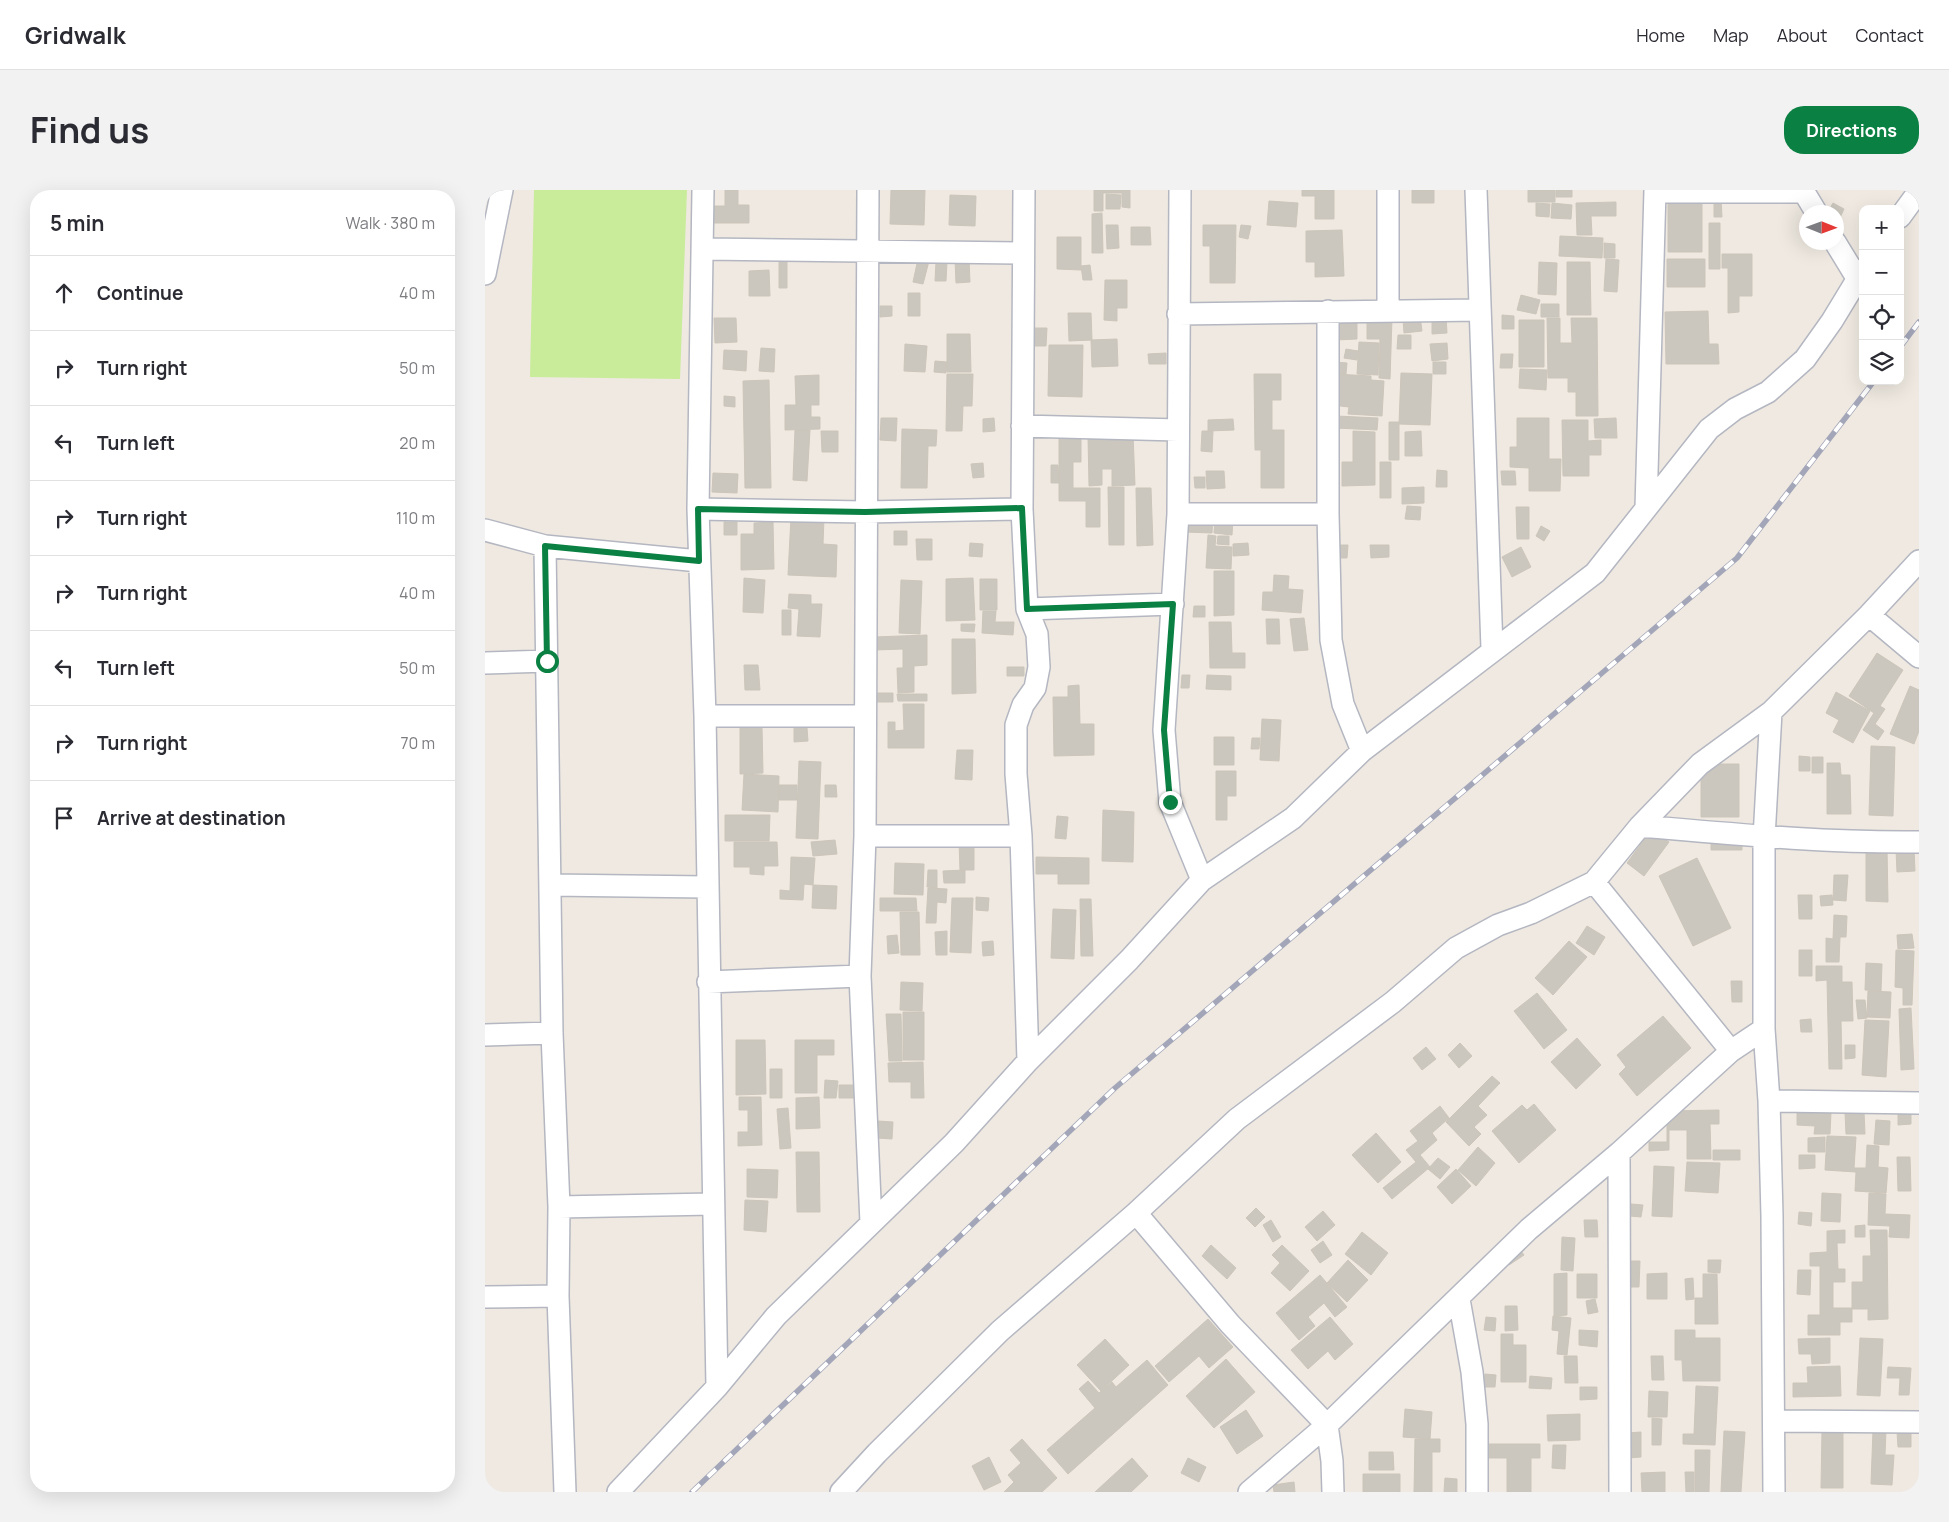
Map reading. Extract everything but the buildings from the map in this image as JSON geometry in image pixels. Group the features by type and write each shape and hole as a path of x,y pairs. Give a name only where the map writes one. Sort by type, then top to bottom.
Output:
{"street":[{"path":"485,274 502,190"},
{"path":"703,190 704,249 698,509 705,716 706,887 717,1387"},
{"path":"867,190 865,836 860,976 871,1223"},
{"path":"1024,190 1022,508 1027,609 1037,634 1039,667 1035,688 1023,705 1016,725 1016,774 1021,836 1028,1061"},
{"path":"1179,190 1178,514 1164,730 1170,802 1202,880"},
{"path":"1388,190 1388,311"},
{"path":"1476,190 1492,650"},
{"path":"1647,508 1655,191 1804,191 1812,205"},
{"path":"1904,212 1919,191"},
{"path":"704,249 1023,252"},
{"path":"1841,250 1859,273"},
{"path":"618,1492 717,1387 776,1316 953,1143 1028,1061 1129,960 1202,880 1293,818 1362,752 1492,650 1595,573 1709,429 1735,409 1768,392 1805,359 1832,321 1859,276"},
{"path":"1178,314 1480,310"},
{"path":"1328,311 1327,514 1331,640 1343,704 1362,752"},
{"path":"1022,426 1178,430"},
{"path":"698,509 865,512 1022,508"},
{"path":"1178,514 1327,514"},
{"path":"485,530 545,546 699,561"},
{"path":"545,546 552,1033 559,1207 557,1296 565,1492"},
{"path":"841,1492 877,1453 1000,1331 1135,1213 1237,1119 1393,1002 1456,948 1498,925 1531,913 1594,882 1640,826 1700,764 1771,712 1869,615 1919,560"},
{"path":"1027,609 1173,604"},
{"path":"1869,615 1919,657"},
{"path":"485,663 547,661"},
{"path":"1771,712 1764,838 1764,1029 1769,1101 1774,1492"},
{"path":"705,716 865,716"},
{"path":"1640,826 1764,838 1854,843 1919,842"},
{"path":"865,836 1021,836"},
{"path":"1594,882 1731,1051"},
{"path":"551,885 706,887"},
{"path":"708,982 860,976"},
{"path":"1249,1492 1327,1425 1529,1229 1619,1153 1731,1051 1764,1029"},
{"path":"485,1035 552,1033"},
{"path":"1769,1101 1919,1103"},
{"path":"1619,1153 1620,1492"},
{"path":"559,1207 713,1204"},
{"path":"1135,1213 1230,1324 1327,1425 1332,1461 1333,1492"},
{"path":"485,1297 557,1296"},
{"path":"1459,1299 1473,1372 1477,1424 1477,1492"},
{"path":"1774,1421 1919,1422"}],"green space":[{"path":"534,190 687,190 680,379 530,377"}],"railway":[{"path":"1904,342 1919,322"},
{"path":"692,1492 1115,1088 1737,558 1871,385"}],"route":[{"path":"547,661 545,546 699,561 698,509 865,512 1022,508 1027,609 1173,604 1164,730 1170,802"}]}
